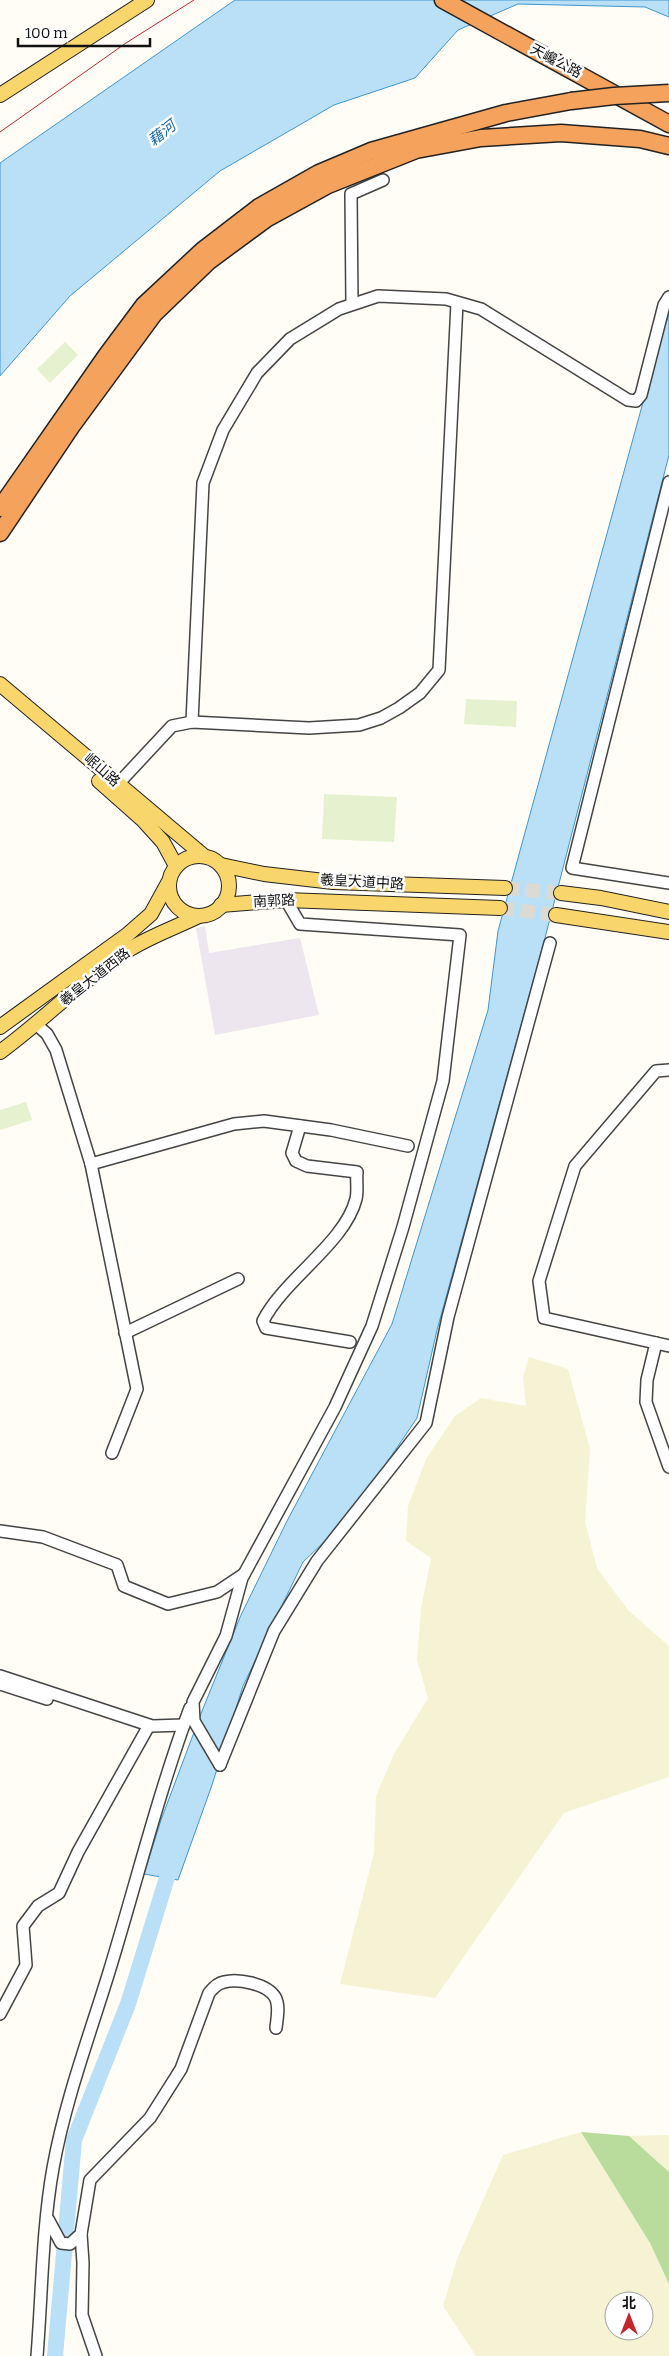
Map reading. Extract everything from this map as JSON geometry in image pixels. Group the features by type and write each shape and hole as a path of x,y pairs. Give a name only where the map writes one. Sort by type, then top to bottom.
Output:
{"highway":[{"name":"天巉公路","path":"443,0 669,124"},
{"name":"天巉公路","path":"456,0 669,114"},
{"path":"0,508 106,356 144,306 203,250 259,208 319,172 370,151 506,113 614,96 669,93"},
{"path":"0,533 71,427 154,314 209,261 266,219 328,185 425,148 481,138 561,133 640,139 669,146"}],"main road":[{"path":"0,83 130,0"},
{"path":"0,95 147,0"},
{"name":"岷山路","path":"0,684 47,721 117,784 204,856"},
{"name":"岷山路","path":"0,696 42,730 143,820 164,842 176,866"},
{"path":"204,856 221,865 227,876 229,888 221,905 211,913 199,916 187,913 176,906 170,895 168,883 176,866 186,858 204,856"},
{"name":"羲皇大道中路","path":"221,865 264,874 333,882 505,888"},
{"name":"羲皇大道西路","path":"0,1027 127,935 151,914 168,883"},
{"path":"560,893 601,898 669,912"},
{"name":"南郭路","path":"221,905 286,900 326,900"},
{"name":"羲皇大道中路","path":"326,900 500,908"},
{"path":"556,915 599,919 669,932"},
{"name":"羲皇大道西路","path":"0,1052 37,1025 105,966 131,948 199,916"}],"street":[{"path":"352,304 351,194 383,180"},
{"path":"192,722 203,483 223,430 257,373 290,339 339,309 378,296 458,302 481,309 628,400 636,401 641,395 664,305 669,297"},
{"path":"117,784 172,726 192,722 309,728 359,725 381,718 399,708 420,693 439,670 458,302"},
{"path":"669,482 572,868 669,883"},
{"path":"38,2356 47,2217 53,2168 70,2093 193,1702 226,1636 245,1573 334,1407 372,1326 403,1227 443,1080 460,935 300,924 286,900"},
{"path":"0,1676 152,1726 186,1727 220,1765 274,1631 316,1562 426,1423 448,1317 483,1195 517,1060 550,943"},
{"path":"37,1025 47,1034 56,1050 91,1164 137,1389 112,1453"},
{"path":"669,1070 656,1071 574,1166 539,1281 544,1318 669,1346"},
{"path":"91,1164 234,1124 264,1121 408,1146"},
{"path":"300,1126 292,1153 296,1161 306,1166 357,1172 356,1199 343,1225 273,1305 263,1321 266,1328 350,1342"},
{"path":"124,1332 238,1279"},
{"path":"656,1343 647,1380 646,1402 669,1467"},
{"path":"0,1531 43,1537 116,1565 124,1586 168,1604 217,1592 245,1573"},
{"path":"0,1684 136,1728 186,1727"},
{"path":"0,2014 26,1965 23,1926 38,1906 59,1893 78,1852 147,1729"},
{"path":"96,2356 82,2315 83,2263 81,2234 90,2180 108,2163 155,2110 181,2069 209,1993 222,1982 231,1980 266,1989 272,1993 277,2004 276,2028"},
{"path":"47,2217 66,2244 81,2234"}],"shaded area":[{"path":"205,926 209,953 300,938 319,1015 215,1035 196,928"},
{"path":"529,1357 568,1369 590,1449 585,1522 597,1568 628,1610 669,1646 669,1777 564,1813 435,1998 340,1984 374,1853 376,1796 394,1754 428,1698 417,1660 421,1608 431,1558 406,1541 408,1506 426,1459 455,1416 481,1398 526,1406 523,1377"},
{"path":"581,2132 650,2243 669,2284 669,2356 476,2356 443,2306 457,2259 503,2155"},
{"path":"669,2135 669,2172 629,2136"}],"green space":[{"path":"65,342 78,355 50,383 37,369"},
{"path":"466,699 517,701 516,727 464,724"},
{"path":"324,794 397,797 394,842 322,839"},
{"path":"26,1102 32,1120 0,1130 0,1110"},
{"path":"581,2132 629,2136 669,2172 669,2284 650,2243"}],"water":[{"name":"藉河","path":"235,0 669,0 669,17 645,7 518,4 458,30 415,78 334,105 220,171 70,296 0,376 0,163"},
{"path":"669,315 669,455 545,938 437,1330 417,1418 350,1517 303,1562 243,1686 212,1785 178,1880 144,1874 161,1820 241,1615 287,1521 392,1324 488,1010 498,931 662,333"}],"waterway":[{"path":"55,2356 74,2140 128,2004 173,1858"}],"tunnel":[{"path":"505,888 561,893"},
{"path":"500,908 556,915"}],"tram line":[{"path":"0,132 126,43 194,0"}]}
